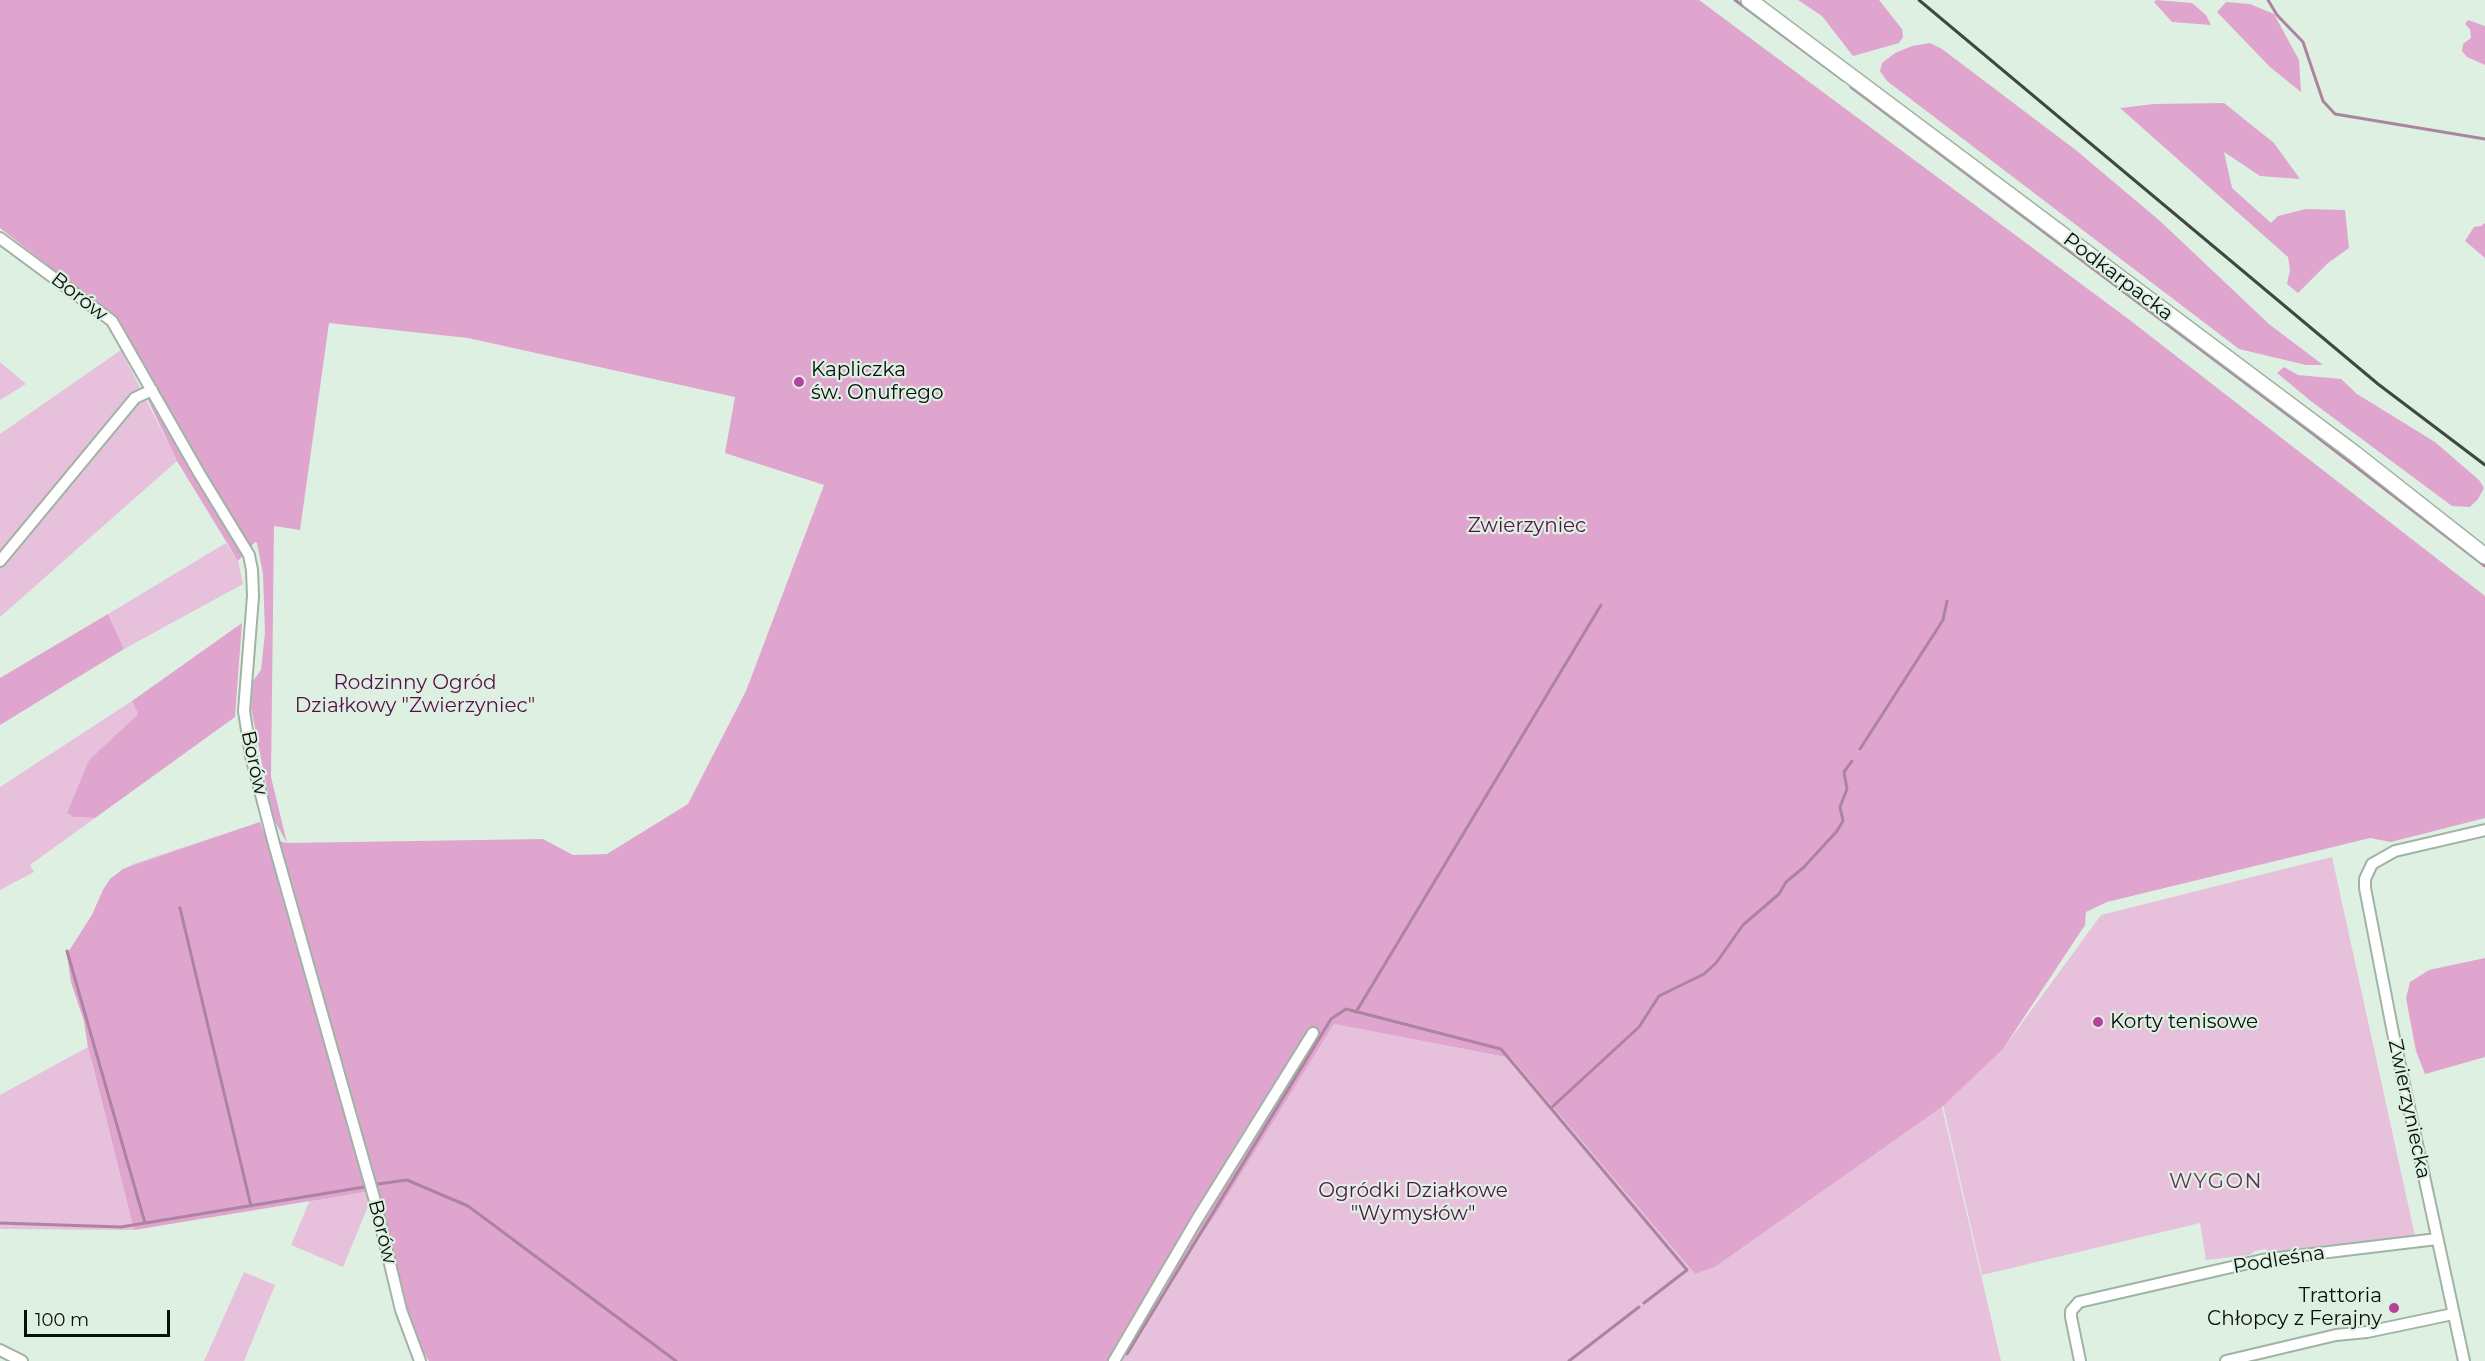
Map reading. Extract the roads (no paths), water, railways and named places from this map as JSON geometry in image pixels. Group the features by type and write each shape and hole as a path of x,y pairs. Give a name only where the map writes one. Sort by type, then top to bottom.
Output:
{"main road":[{"name":"Podkarpacka","path":"1749,0 2354,453 2485,556"}],"street":[{"name":"Borów","path":"0,238 109,317 198,473 249,555 253,596 244,711 251,756 375,1201 401,1310 420,1361"},
{"path":"0,561 135,398 152,390"},
{"name":"Zwierzyniecka","path":"2464,1361 2365,888 2368,869 2377,860 2409,847 2485,830"},
{"path":"1114,1361 1196,1221 1313,1033"},
{"name":"Podleśna","path":"2080,1361 2071,1317 2071,1311 2079,1302 2262,1260 2437,1239"},
{"path":"2226,1361 2336,1335 2367,1332 2453,1314"},
{"path":"0,1350 22,1361"}],"waterway":[{"path":"1735,0 1843,80"},
{"path":"2268,0 2277,15 2303,42 2323,101 2335,114 2485,139"},
{"path":"1851,87 2312,433 2485,566"},
{"path":"1860,749 1943,620 1947,601"},
{"path":"1356,1012 1601,605"},
{"path":"1551,1108 1639,1027 1659,996 1704,974 1716,963 1743,925 1779,894 1786,882 1804,867 1837,831 1843,821 1840,807 1847,789 1844,772 1852,761"},
{"path":"180,908 251,1206"},
{"path":"67,951 145,1223"},
{"path":"1127,1354 1331,1019 1346,1009 1501,1049 1687,1270 1644,1303"},
{"path":"378,1184 407,1180 468,1206 676,1361"},
{"path":"0,1223 121,1227 364,1187"},
{"path":"1569,1361 1639,1307"}],"railway":[{"path":"1919,0 2378,384 2485,465"}],"place":[{"name":"Kapliczka św. Onufrego","path":"799,382"},
{"name":"Korty tenisowe","path":"2098,1022"},
{"name":"Trattoria Chłopcy z Ferajny","path":"2394,1308"}],"district":[{"name":"WYGON","path":"2216,1182"}],"park label":[{"name":"Zwierzyniec","path":"1527,526"},
{"name":"Rodzinny Ogród Działkowy \"Zwierzyniec\"","path":"415,694"},
{"name":"Ogródki Działkowe \"Wymysłów\"","path":"1413,1202"}]}
